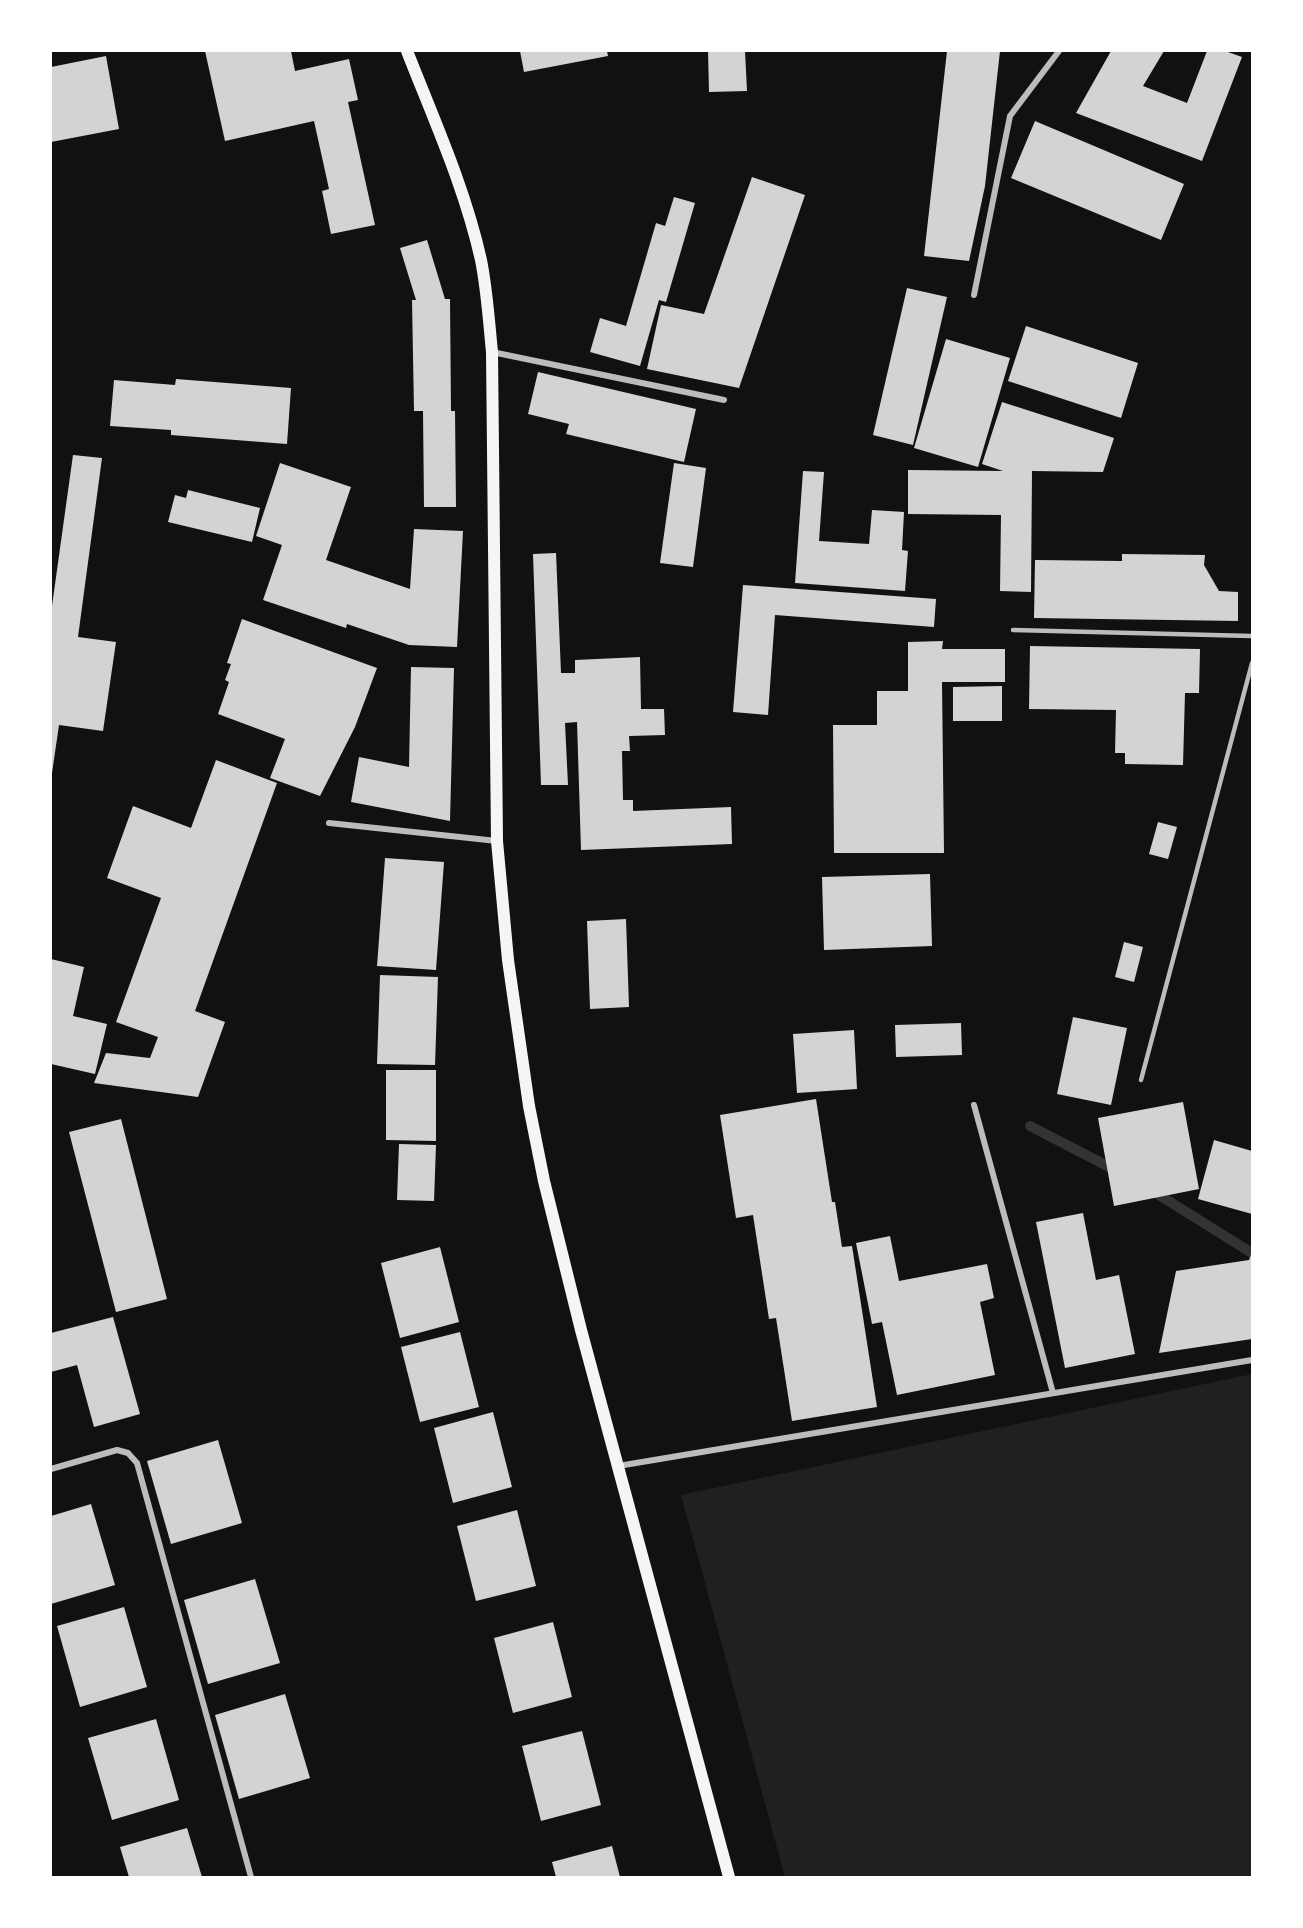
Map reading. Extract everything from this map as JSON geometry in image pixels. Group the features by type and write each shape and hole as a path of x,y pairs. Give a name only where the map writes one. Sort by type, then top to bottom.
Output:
{"main road":[{"path":"407,51 456,173 470,218 481,262 492,352 497,841 508,960 529,1106 561,1256 729,1877"}],"street":[{"path":"974,295 1010,116 1059,51"},
{"path":"492,352 724,400"},
{"path":"329,823 497,841"},
{"path":"974,1105 1053,1393"},
{"path":"617,1466 1252,1359"},
{"path":"51,1469 117,1450 128,1453 137,1462 251,1877"}],"lane":[{"path":"1013,630 1252,636"},
{"path":"1141,1080 1252,663"}],"shaded area":[{"path":"1252,1374 1252,1877 785,1877 681,1495"}],"building":[{"path":"205,51 291,51 295,71 349,59 358,100 348,102 375,225 331,234 322,191 329,189 314,121 225,141"},
{"path":"520,51 607,51 608,56 524,72"},
{"path":"708,51 745,51 747,91 709,92"},
{"path":"947,51 1000,51 985,186 969,261 924,256"},
{"path":"1111,51 1164,51 1143,86 1187,103 1207,51 1225,51 1242,57 1202,161 1076,113"},
{"path":"106,56 119,129 51,142 51,67"},
{"path":"1035,121 1184,184 1161,240 1011,178"},
{"path":"752,177 805,195 739,388 647,369 661,305 704,314"},
{"path":"674,197 695,203 666,302 659,300 640,366 590,352 600,318 626,326 656,223 665,226"},
{"path":"427,240 445,299 450,299 451,411 455,411 456,507 424,507 423,411 414,411 412,300 416,300 400,248"},
{"path":"907,288 947,297 913,445 873,435"},
{"path":"1026,326 1138,363 1121,418 1008,381"},
{"path":"946,339 1010,358 978,467 914,448"},
{"path":"538,372 696,409 684,462 566,434 569,424 528,414"},
{"path":"176,379 291,388 287,444 171,435 171,430 110,426 114,380 175,385"},
{"path":"1002,402 1114,438 1103,472 1032,471 1031,592 1000,591 1001,515 908,514 908,470 1003,471 982,464"},
{"path":"73,455 102,458 78,637 116,642 103,731 59,725 52,773 51,613"},
{"path":"280,463 351,487 326,560 410,589 414,529 463,531 457,647 409,645 347,624 346,628 263,600 282,545 256,536"},
{"path":"674,463 706,468 693,567 660,563"},
{"path":"803,471 824,472 819,541 869,544 872,510 904,512 902,550 908,551 905,591 795,583"},
{"path":"188,490 260,508 252,542 168,522 175,495 186,498"},
{"path":"556,553 561,673 575,673 575,660 640,657 641,709 664,709 665,735 629,736 630,751 622,751 623,800 633,800 633,811 731,807 732,844 581,850 577,722 565,723 568,785 541,785 533,554"},
{"path":"1122,554 1205,555 1204,565 1219,591 1238,592 1238,621 1034,618 1035,560 1122,561"},
{"path":"743,585 936,599 934,627 775,615 768,715 733,712"},
{"path":"242,619 377,668 355,727 320,796 270,778 285,739 218,714 229,682 225,680 231,664 227,663"},
{"path":"943,641 942,649 1005,649 1005,682 942,682 944,853 834,853 833,725 877,725 877,691 908,691 908,642"},
{"path":"1030,646 1200,649 1199,693 1185,693 1183,765 1125,764 1125,753 1115,753 1116,710 1029,709"},
{"path":"411,667 454,668 450,821 351,802 359,757 409,767"},
{"path":"1002,686 1002,721 953,721 953,687"},
{"path":"216,760 277,783 195,1011 225,1022 198,1097 94,1083 106,1053 150,1058 158,1037 116,1022 161,898 107,878 133,806 191,828"},
{"path":"1158,822 1177,827 1168,859 1149,854"},
{"path":"385,858 444,862 436,970 377,966"},
{"path":"930,874 932,946 824,950 822,877"},
{"path":"626,919 629,1007 590,1009 587,921"},
{"path":"1124,942 1143,947 1134,982 1115,977"},
{"path":"51,959 84,967 73,1016 107,1024 95,1074 51,1064"},
{"path":"380,975 438,977 435,1065 377,1064"},
{"path":"1073,1017 1127,1028 1111,1105 1057,1094"},
{"path":"961,1023 962,1055 896,1057 895,1025"},
{"path":"854,1030 857,1089 797,1093 793,1034"},
{"path":"386,1070 436,1070 436,1141 386,1140"},
{"path":"816,1099 832,1202 835,1202 842,1247 852,1246 877,1407 792,1421 776,1318 769,1319 753,1215 736,1218 720,1115"},
{"path":"1183,1102 1199,1189 1114,1206 1098,1118"},
{"path":"121,1119 167,1299 116,1312 69,1132"},
{"path":"1214,1140 1252,1151 1252,1214 1198,1199"},
{"path":"399,1144 436,1145 434,1201 397,1200"},
{"path":"1083,1213 1096,1280 1119,1275 1135,1354 1065,1368 1036,1222"},
{"path":"890,1236 899,1281 987,1264 994,1298 980,1302 995,1375 897,1395 882,1322 872,1324 856,1243"},
{"path":"440,1247 459,1322 400,1338 381,1263"},
{"path":"1252,1252 1252,1339 1159,1353 1176,1271 1249,1260"},
{"path":"113,1317 140,1414 94,1427 77,1365 51,1372 51,1333"},
{"path":"460,1332 479,1407 420,1422 401,1347"},
{"path":"493,1412 512,1487 453,1503 434,1428"},
{"path":"218,1440 242,1523 171,1544 147,1461"},
{"path":"91,1504 115,1585 51,1604 51,1516"},
{"path":"517,1510 536,1586 476,1601 457,1526"},
{"path":"255,1579 280,1663 208,1684 184,1600"},
{"path":"124,1607 147,1687 80,1707 57,1626"},
{"path":"553,1622 572,1697 513,1713 494,1638"},
{"path":"285,1694 310,1778 239,1799 215,1715"},
{"path":"156,1719 179,1800 112,1820 88,1738"},
{"path":"582,1731 601,1805 541,1821 522,1746"},
{"path":"187,1828 202,1877 129,1877 120,1847"},
{"path":"612,1846 620,1877 556,1877 552,1862"}],"waterway":[{"path":"1030,1126 1119,1172"},
{"path":"1151,1190 1252,1253"}]}
